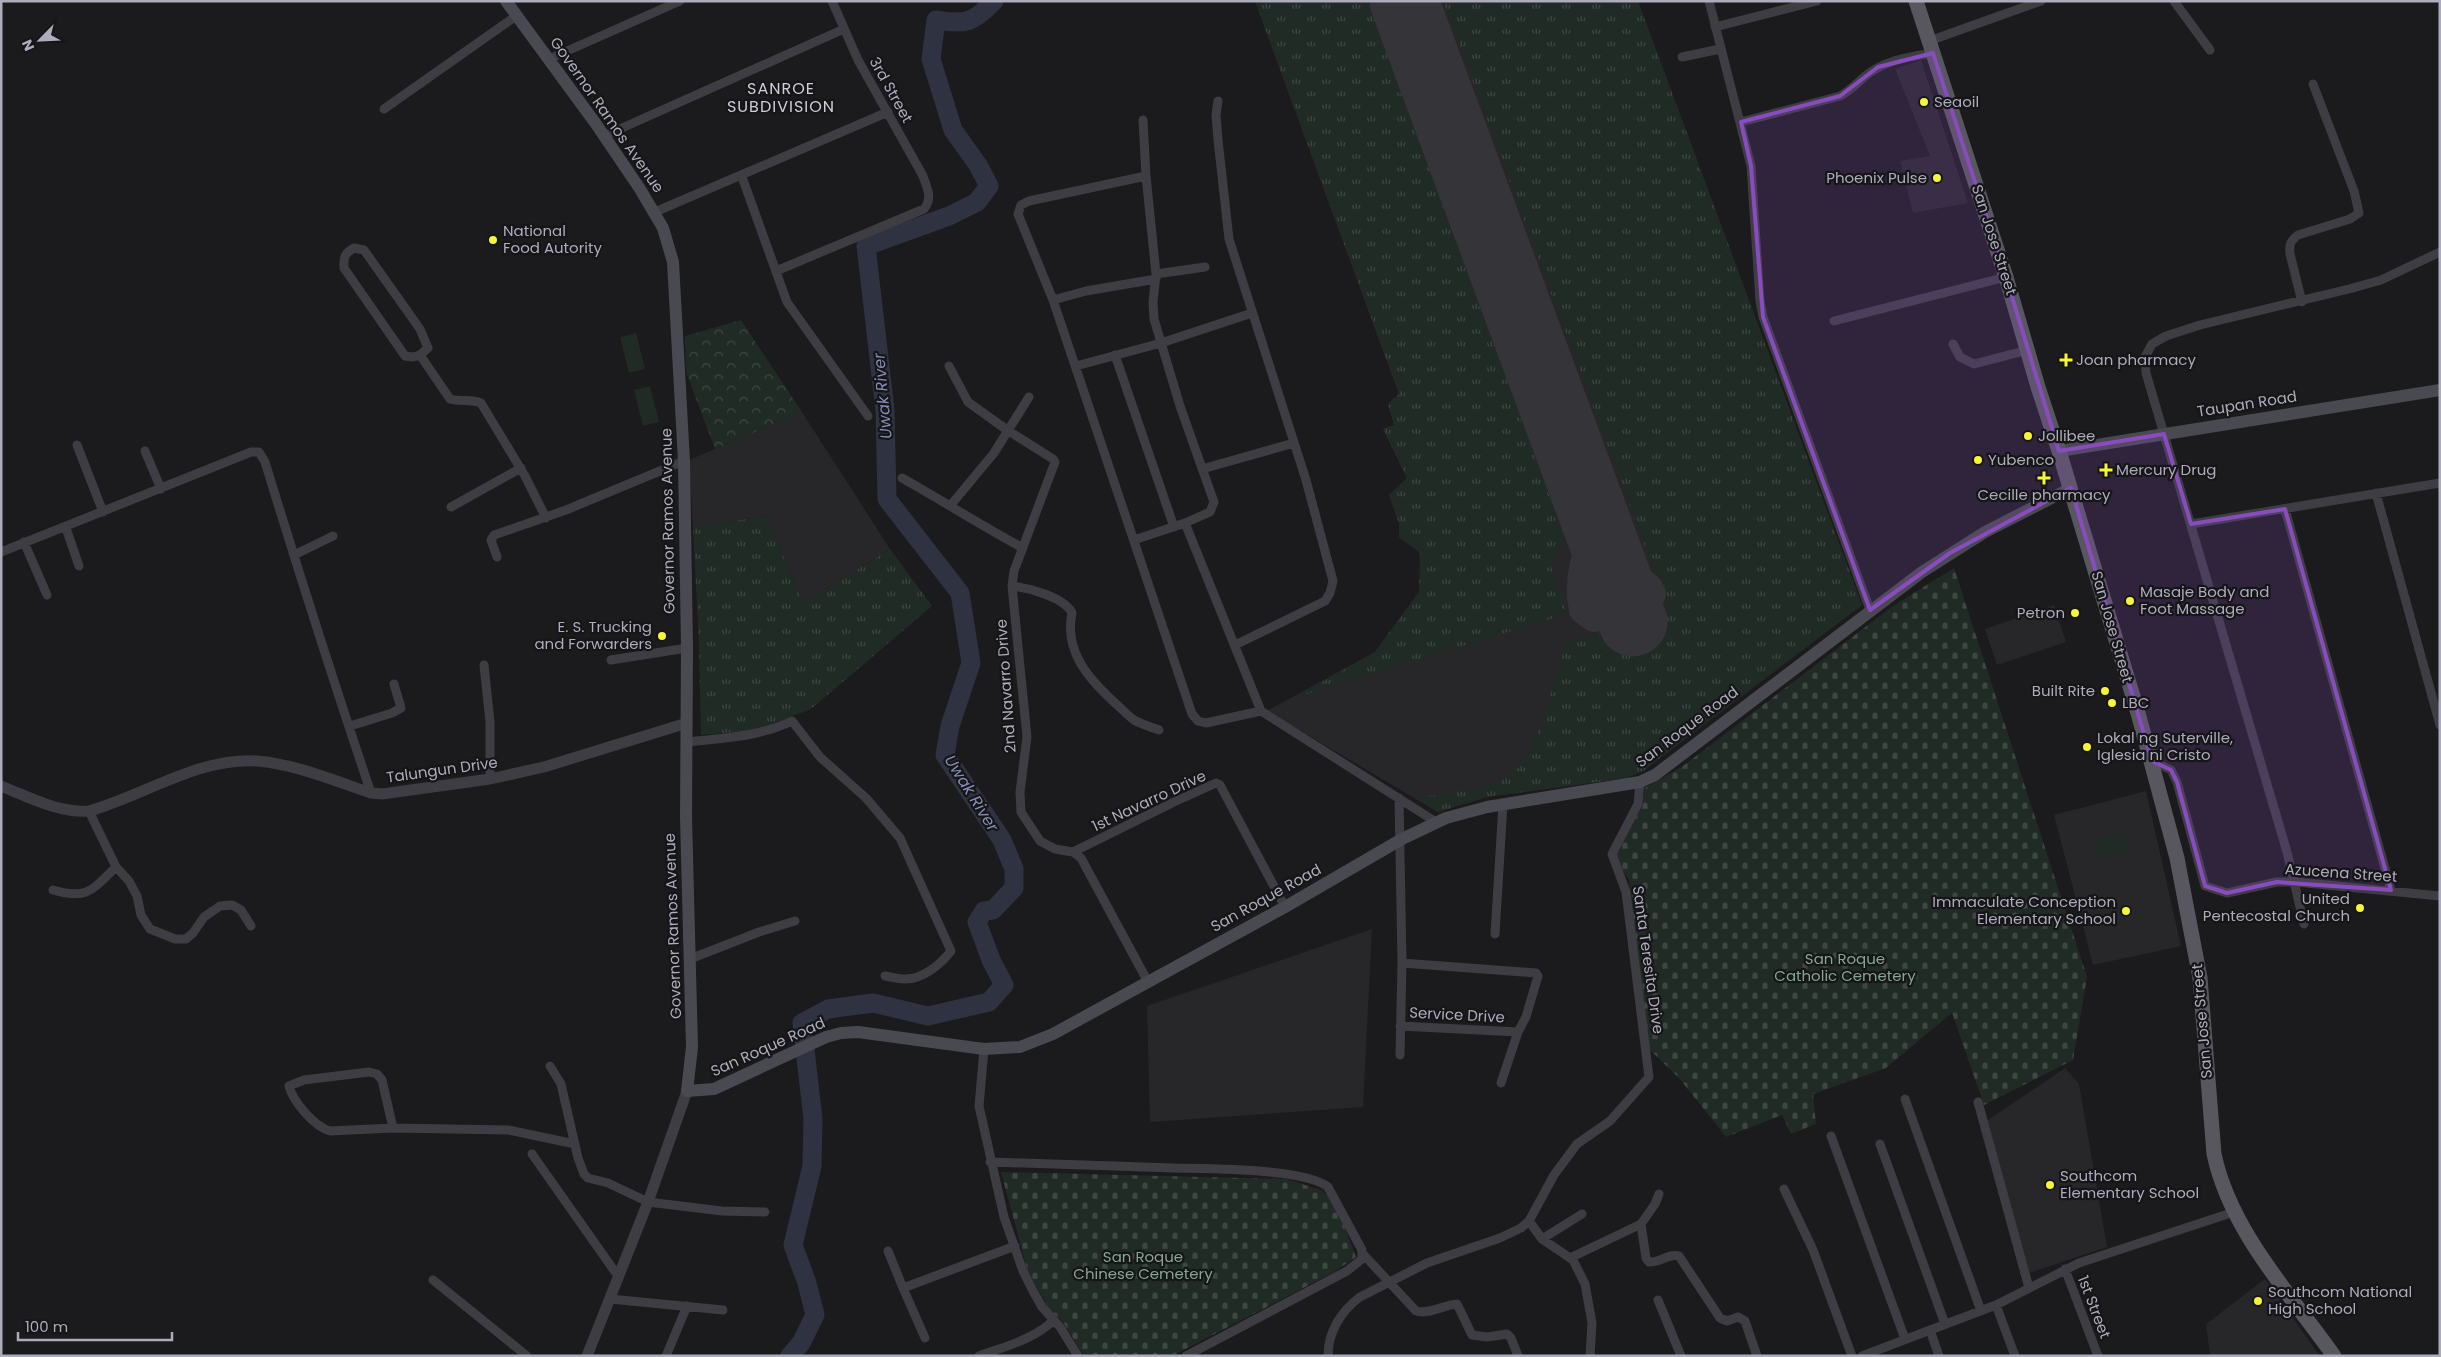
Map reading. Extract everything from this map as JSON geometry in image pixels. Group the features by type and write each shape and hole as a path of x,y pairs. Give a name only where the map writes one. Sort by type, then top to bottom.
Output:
{"main road":[{"name":"Governor Ramos Avenue","path":"506,1 604,136 655,212 670,248 675,277 684,461 687,648 686,817 692,1047 687,1091"},
{"name":"San Jose Street","path":"1916,1 2006,277 2071,488 2152,762 2177,858 2200,978 2214,1154 2218,1174 2234,1212 2252,1243 2334,1356"},
{"name":"Taupan Road","path":"2059,451 2440,390"},
{"name":"San Roque Road","path":"687,1091 714,1089 811,1043 841,1033 858,1032 984,1049 1007,1049 1035,1042 1285,907 1402,839 1436,822 1456,815 1503,804 1640,782 1655,775 1870,610 1950,553 2071,488"}],"street":[{"path":"549,60 680,1"},
{"name":"3rd Street","path":"776,271 924,209 929,203 929,192 923,176 858,60 832,1"},
{"path":"1709,1 1751,166 1760,301 1763,317 1870,610"},
{"path":"1715,27 1817,1"},
{"path":"1740,122 1840,96 1853,88 1878,67 1907,57 2041,1"},
{"path":"2174,1 2210,50"},
{"path":"384,109 516,16"},
{"path":"604,136 844,29"},
{"path":"1682,57 1720,49"},
{"path":"2302,302 2290,254 2289,246 2292,239 2298,235 2350,219 2359,213 2354,191 2313,84"},
{"path":"1218,101 1216,115 1227,225 1252,313 1294,443 1332,572 1330,593 1325,601 1235,645"},
{"path":"655,212 742,177 888,112"},
{"path":"1134,540 1185,523 1210,512 1214,502 1154,319 1152,302 1156,276 1142,120"},
{"path":"1146,176 1029,201 1021,205 1018,214 1053,300 1076,366 1192,714 1198,721 1206,723 1261,711"},
{"path":"742,177 786,302 868,416"},
{"path":"354,248 364,250 420,329 428,348 420,355 413,357 405,356 397,347 344,268 346,252 354,248"},
{"path":"2304,924 2296,882 2146,373 2145,357 2152,344 2166,336 2200,325 2302,302 2381,280 2440,252"},
{"path":"1053,300 1086,291 1205,267"},
{"path":"1834,321 2006,277"},
{"path":"1076,366 1161,343 1252,313"},
{"path":"1953,344 1960,357 1974,364 2028,350"},
{"path":"420,355 450,399 457,401 473,400 481,403 521,468 546,518"},
{"path":"1115,355 1174,527"},
{"path":"950,366 968,402 1007,430"},
{"path":"950,506 994,453 1029,396"},
{"name":"2nd Navarro Drive","path":"1007,430 1055,462 1014,571 1012,586 1027,737 1020,792 1021,812 1040,841 1055,849 1073,852"},
{"path":"1202,469 1294,443"},
{"path":"77,445 103,512"},
{"path":"145,451 161,489"},
{"path":"1,552 66,528 251,452 259,452 265,462 303,587 372,793"},
{"path":"496,557 491,540 494,535 546,518 684,461"},
{"path":"451,508 521,468"},
{"path":"902,478 967,518 1023,548"},
{"path":"2191,524 2440,483"},
{"path":"2376,493 2440,725"},
{"path":"2285,509 2391,890"},
{"path":"1185,523 1261,711 1436,822"},
{"path":"66,528 80,566"},
{"path":"294,555 333,536"},
{"path":"24,542 47,595"},
{"path":"1012,586 1032,588 1068,607 1072,613 1069,626 1080,666 1092,681 1134,720 1159,730"},
{"path":"611,660 687,648"},
{"path":"484,665 490,722 490,779"},
{"path":"350,726 392,713 401,708 394,684"},
{"path":"687,742 756,734 776,729 792,721 820,757 881,814 900,838 951,951 946,958 923,974 906,980 885,976"},
{"name":"Talungun Drive","path":"1,786 59,808 74,812 89,811 195,771 242,761 280,765 372,793 429,788 490,779 544,767 687,723"},
{"name":"Azucena Street","path":"2152,762 2171,770 2177,782 2205,886 2227,893 2277,882 2296,882 2440,896"},
{"name":"Santa Teresita Drive","path":"1529,1221 1554,1175 1577,1144 1610,1121 1649,1077 1650,1071 1626,892 1612,854 1638,804 1640,782"},
{"name":"1st Navarro Drive","path":"1073,852 1216,783 1220,785 1285,907"},
{"path":"1399,798 1402,839 1400,1056"},
{"path":"1495,934 1503,804"},
{"path":"89,811 116,867 129,881 137,896 141,915 150,929 175,939 186,939 193,934 204,917 220,906 232,905 241,910 251,926"},
{"path":"1073,852 1081,858 1091,874 1148,982"},
{"path":"53,890 70,895 88,893 116,867"},
{"path":"690,959 759,932 795,921"},
{"path":"1402,963 1536,973 1538,976 1526,1017 1518,1032"},
{"name":"Service Drive","path":"1400,1026 1518,1032 1501,1083"},
{"path":"984,1049 979,1106 990,1162 1004,1217 1033,1291 1042,1307 1054,1320 1078,1356"},
{"path":"550,1066 561,1084 582,1170 588,1178 608,1184 648,1202 722,1211 764,1212"},
{"path":"393,1128 382,1080 377,1074 369,1072 304,1080 289,1086 307,1115 321,1128 330,1131 393,1128 508,1130 575,1144"},
{"path":"586,1356 648,1202 687,1091"},
{"path":"1905,1099 1981,1311"},
{"path":"1978,1102 2030,1288"},
{"path":"1831,1136 1905,1339"},
{"path":"1880,1144 1945,1324"},
{"path":"532,1154 618,1276"},
{"path":"990,1162 1246,1171 1303,1177 1321,1182 1328,1187 1363,1254 1416,1311 1421,1313 1457,1304 1472,1336 1488,1337 1507,1334 1512,1338 1518,1356"},
{"path":"1784,1189 1813,1250 1852,1356"},
{"path":"1570,1258 1641,1224 1659,1194"},
{"path":"1862,1356 1996,1305 2065,1269 2234,1212"},
{"path":"1542,1239 1582,1214"},
{"path":"1328,1356 1332,1330 1350,1306 1360,1297 1427,1263 1509,1234 1529,1221 1542,1239 1570,1258 1585,1284 1592,1323 1590,1356"},
{"path":"1641,1224 1646,1258 1650,1262 1674,1254 1679,1256 1720,1318 1727,1320 1738,1317 1745,1321 1757,1356"},
{"path":"903,1288 1014,1246"},
{"path":"888,1251 925,1338"},
{"path":"1186,1356 1347,1271 1362,1259 1363,1254"},
{"name":"1st Street","path":"2065,1269 2098,1356"},
{"path":"433,1280 527,1356"},
{"path":"610,1299 723,1310"},
{"path":"1658,1300 1681,1356"},
{"path":"1996,1305 2015,1356"},
{"path":"666,1356 687,1306"},
{"path":"979,1356 1040,1333 1054,1320"},
{"path":"1930,1330 1939,1356"},
{"path":"1008,1346 1012,1356"}],"highlighted area":[{"path":"1933,53 2006,277 2059,451 2164,434 2191,524 2285,509 2391,890 2277,882 2227,893 2205,886 2177,782 2171,770 2152,761 2071,488 1950,553 1870,610 1763,317 1751,166 1741,122 1840,96 1878,67"}],"shaded area":[{"path":"1255,1 1638,1 1862,605 1643,771 1626,778 1487,797 1438,812 1267,711 1375,652 1419,592 1421,558 1418,551 1399,537 1399,523 1389,495 1407,478 1383,429 1394,425 1388,404 1399,394"},
{"path":"1921,60 1968,203 1913,213 1900,161 1930,156 1895,69"},
{"path":"802,412 890,549 803,603 766,516 693,527 689,460"},
{"path":"2054,605 2066,642 1997,665 1985,629"},
{"name":"Immaculate Conception Elementary School","path":"2146,791 2181,946 2093,965 2054,815"},
{"path":"1372,929 1363,1107 1150,1122 1147,1006"},
{"name":"Southcom Elementary School","path":"2065,1068 2079,1084 2107,1247 2029,1273 1985,1122"},
{"name":"Southcom National High School","path":"2265,1279 2320,1356 2210,1356 2206,1324"}],"green space":[{"path":"1255,1 1367,1 1565,539 1551,567 1567,614 1293,698 1375,652 1419,592 1420,553 1399,537 1399,523 1389,495 1407,478 1383,429 1394,425 1388,404 1399,394"},
{"path":"1443,1 1638,1 1862,605 1643,771 1626,778 1487,797 1438,812 1413,797 1452,793 1482,787 1507,777 1525,759 1539,728 1565,645 1568,642 1576,638 1600,633 1603,641 1670,615"},
{"path":"741,320 802,412 715,449 686,372 685,336"},
{"path":"636,333 645,369 629,373 620,337"},
{"path":"650,386 659,422 643,426 634,390"},
{"path":"766,516 803,603 890,549 932,606 811,709 757,730 701,735 693,527"},
{"name":"San Roque Catholic Cemetery","path":"1954,568 2087,977 2073,1060 1984,1105 1952,1013 1886,1068 1813,1094 1816,1124 1791,1134 1782,1115 1726,1137 1679,1078 1649,1049 1629,880 1616,860 1617,850 1642,807 1645,788 1683,766 1893,606"},
{"path":"2126,832 2131,851 2097,860 2092,840"},
{"name":"San Roque Chinese Cemetery","path":"1001,1172 1286,1179 1321,1190 1335,1201 1356,1257 1334,1272 1172,1356 1084,1356 1063,1322 1050,1310 1028,1272"}],"waterway":[{"name":"Uwak River","path":"790,1356 801,1343 815,1315 807,1283 793,1245 812,1166 813,1119 802,1023 828,1009 873,1003 928,1016 989,1002 1004,985 991,960 977,922 984,911 993,910 1014,888 1014,869 1002,840 945,755 950,726 971,663 960,593 887,499 885,410 866,246 949,216 977,202 989,186 978,165 953,130 931,59 936,20 968,21 980,14 994,1"}],"taxiway":[{"path":"1597,525 1581,577 1583,610 1594,618 1609,608 1613,567"},
{"path":"1607,552 1649,588 1652,594 1643,603 1632,606 1615,601 1610,597"}],"runway":[{"path":"1404,1 1633,622"}],"place":[{"name":"Seaoil","path":"1924,102"},
{"name":"Phoenix Pulse","path":"1937,178"},
{"name":"National Food Autority","path":"493,240"},
{"name":"Joan pharmacy","path":"2066,360"},
{"name":"Jollibee","path":"2028,436"},
{"name":"Yubenco","path":"1978,460"},
{"name":"Mercury Drug","path":"2106,470"},
{"name":"Cecille pharmacy","path":"2044,478"},
{"name":"Masaje Body and Foot Massage","path":"2130,601"},
{"name":"Petron","path":"2075,613"},
{"name":"E. S. Trucking and Forwarders","path":"662,636"},
{"name":"Built Rite","path":"2105,691"},
{"name":"LBC","path":"2112,703"},
{"name":"Lokal ng Suterville, Iglesia ni Cristo","path":"2087,747"},
{"name":"United Pentecostal Church","path":"2360,908"},
{"name":"Immaculate Conception Elementary School","path":"2126,911"},
{"name":"Southcom Elementary School","path":"2050,1185"},
{"name":"Southcom National High School","path":"2258,1301"}],"district":[{"name":"SANROE SUBDIVISION","path":"781,97"}]}
